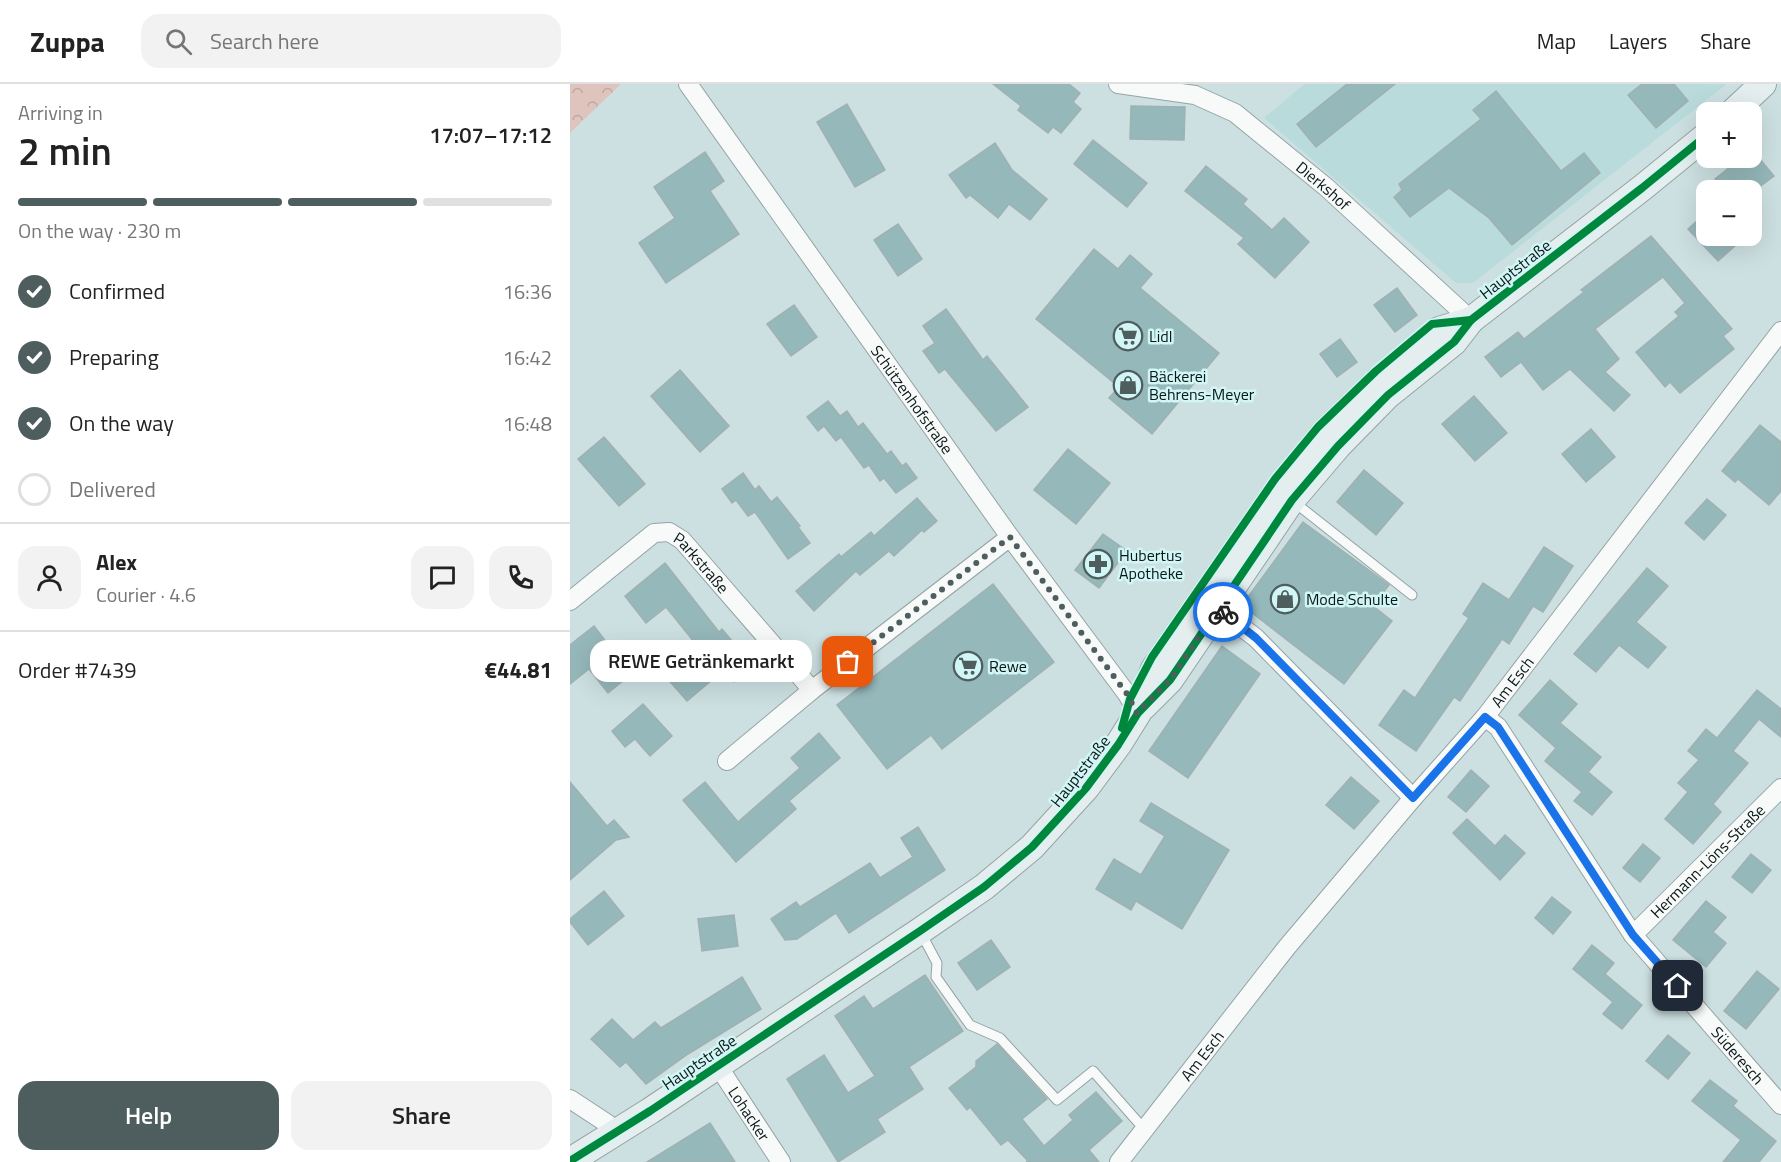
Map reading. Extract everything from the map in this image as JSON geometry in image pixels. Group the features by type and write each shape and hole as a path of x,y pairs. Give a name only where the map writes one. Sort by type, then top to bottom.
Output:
{"main road":[{"path":"1744,102 1763,84"},
{"name":"Hauptstraße","path":"570,1161 718,1066 984,887 1046,832 1086,789 1118,745 1137,713 1170,680 1211,603 1285,495 1381,402 1454,342 1471,320 1696,144"}],"street":[{"name":"Schützenhofstraße","path":"688,84 1010,537 1127,694 1137,713"},
{"name":"Dierkshof","path":"1118,84 1153,87 1195,95 1235,112 1326,187 1471,320"},
{"name":"Am Esch","path":"1119,1162 1287,947 1485,717 1781,331"},
{"name":"Parkstraße","path":"570,601 654,533 669,532 682,540 812,690"},
{"path":"727,761 812,690 1010,537"},
{"path":"1211,603 1256,638 1413,798"},
{"name":"Süderesch","path":"1485,717 1498,727 1633,935 1781,1106"},
{"name":"Hermann-Löns-Straße","path":"1633,935 1781,788"},
{"name":"Lohacker","path":"718,1066 781,1162"},
{"path":"570,1099 608,1124 614,1133"}],"lane":[{"path":"1285,495 1412,595"},
{"path":"920,931 937,963 936,977 970,1025 1000,1038 1057,1100 1093,1071 1144,1129"}],"shaded area":[{"path":"1304,84 1727,84 1704,102 1696,102 1696,108 1473,283 1456,283 1264,118"}],"green space":[{"path":"570,84 621,84 570,133"}],"building":[{"path":"993,84 1069,84 1080,93 1073,102 1081,109 1061,133 1053,127 1048,133 1018,110 1021,106"},
{"path":"1347,84 1395,84 1316,147 1297,124"},
{"path":"1642,84 1674,84 1688,101 1656,128 1628,95"},
{"path":"1496,91 1561,171 1584,153 1600,173 1512,245 1489,218 1449,188 1410,217 1394,197 1402,190 1399,184 1481,119 1473,110"},
{"path":"847,104 885,170 855,187 817,122"},
{"path":"1131,106 1185,107 1184,140 1130,139"},
{"path":"1093,140 1147,183 1127,207 1074,164"},
{"path":"995,143 1012,170 1047,199 1030,220 1009,204 998,218 970,195 966,198 949,175"},
{"path":"705,152 724,181 710,191 739,234 666,283 639,243 675,218 654,187"},
{"path":"1762,162 1774,176 1762,185 1762,180 1715,179 1729,168 1762,168"},
{"path":"1206,166 1247,199 1243,204 1272,230 1284,218 1309,242 1275,278 1238,244 1244,238 1185,191"},
{"path":"1696,222 1696,238 1688,229"},
{"path":"898,224 922,259 898,276 874,240"},
{"path":"1651,236 1732,329 1723,336 1734,349 1680,393 1670,382 1665,387 1636,352 1679,316 1675,312 1685,303 1663,277 1595,329 1619,359 1605,372 1630,395 1614,411 1570,369 1543,390 1521,362 1501,377 1485,357 1518,332 1524,339 1584,292 1581,290"},
{"path":"1704,246 1735,246 1718,261"},
{"name":"Lidl","path":"1094,249 1118,269 1130,255 1152,274 1140,288 1219,353 1152,434 1109,398 1119,387 1036,319"},
{"path":"1397,288 1417,315 1395,332 1374,305"},
{"path":"794,305 817,337 791,356 767,324"},
{"path":"946,309 983,360 987,356 1028,407 996,431 945,369 939,373 923,351 935,343 923,326"},
{"path":"1340,339 1357,362 1337,377 1320,354"},
{"path":"680,370 729,426 700,452 651,396"},
{"path":"1474,396 1507,433 1475,461 1442,424"},
{"path":"828,401 840,416 847,411 858,427 863,423 887,454 891,451 902,466 906,463 917,478 896,493 884,478 880,481 869,465 864,468 841,437 836,441 824,426 818,431 807,417"},
{"path":"1760,425 1781,442 1781,491 1769,505 1738,479 1735,482 1722,471"},
{"path":"1591,429 1615,457 1586,482 1562,454"},
{"path":"604,437 645,484 619,506 578,459"},
{"path":"1068,449 1110,483 1076,524 1034,490"},
{"path":"1364,470 1403,503 1376,535 1337,502"},
{"path":"743,473 755,490 759,486 771,502 777,497 810,543 788,559 755,512 748,516 736,500 732,503 722,489"},
{"path":"917,498 937,521 924,532 922,530 894,556 889,551 860,575 856,571 814,611 796,591 839,554 841,557 871,532 874,536"},
{"path":"1707,499 1726,515 1704,540 1685,523"},
{"path":"1303,522 1389,585 1373,606 1392,621 1344,684 1242,605"},
{"name":"Hubertus Apotheke","path":"1103,534 1127,551 1099,588 1075,570"},
{"path":"1544,547 1573,566 1543,612 1533,606 1509,644 1502,639 1460,701 1454,697 1416,751 1379,725 1404,690 1415,698 1469,618 1463,614 1483,583 1509,600"},
{"path":"665,563 719,632 722,629 753,666 734,682 724,670 687,701 666,677 699,648 666,607 646,623 625,596"},
{"path":"1647,568 1668,586 1636,622 1666,647 1648,668 1619,645 1596,672 1574,654"},
{"name":"Rewe","path":"993,584 1054,662 942,749 931,735 887,769 837,705"},
{"path":"594,626 607,643 605,645 629,676 608,693 589,669 570,684 570,645"},
{"path":"1222,646 1260,674 1188,778 1149,751"},
{"path":"1550,680 1577,704 1560,723 1601,757 1588,772 1612,792 1592,815 1574,801 1582,792 1545,761 1556,748 1519,715"},
{"path":"1757,690 1781,709 1781,737 1759,719 1733,751 1748,763 1713,804 1721,812 1693,844 1665,819 1688,792 1678,783 1699,760 1688,751 1706,729 1717,738"},
{"path":"643,704 672,736 650,756 635,739 625,747 612,731"},
{"path":"819,733 840,758 789,801 796,809 736,862 683,800 705,782 738,822 800,768 791,758"},
{"path":"1471,770 1489,786 1466,812 1448,797"},
{"path":"1351,777 1379,801 1354,829 1326,805"},
{"path":"570,782 607,826 614,820 629,837 616,840 570,880"},
{"path":"1151,803 1229,850 1182,929 1136,901 1131,910 1096,889 1114,859 1141,875 1165,836 1140,821"},
{"path":"1467,819 1495,846 1505,835 1525,853 1500,880 1453,833"},
{"path":"918,827 945,870 849,933 836,913 797,939 785,940 771,919 796,902 800,907 870,863 880,878 913,857 901,838"},
{"path":"1643,844 1660,858 1640,882 1623,868"},
{"path":"1751,854 1771,870 1752,893 1732,877"},
{"path":"604,891 624,916 588,945 570,919"},
{"path":"1552,897 1571,912 1553,934 1535,918"},
{"path":"1706,901 1726,917 1713,932 1726,943 1706,967 1673,940"},
{"path":"734,915 738,946 702,951 698,919"},
{"path":"991,940 1010,967 977,990 958,963"},
{"path":"1592,945 1614,963 1605,974 1642,1005 1622,1029 1603,1014 1613,1002 1573,969"},
{"path":"1757,971 1779,989 1746,1029 1724,1011"},
{"path":"925,975 963,1031 909,1067 923,1089 877,1119 885,1132 838,1162 787,1079 824,1055 848,1093 875,1076 835,1016 864,996 873,1009"},
{"path":"742,977 761,1009 688,1054 646,1084 626,1062 620,1067 591,1039 612,1019 633,1040 655,1022 661,1028"},
{"path":"1668,1035 1690,1053 1668,1079 1646,1061"},
{"path":"997,1044 1047,1099 1022,1119 1044,1146 1073,1120 1069,1115 1096,1092 1122,1121 1089,1150 1099,1162 1026,1162 1028,1161 1008,1140 1001,1145 970,1107 967,1110 949,1088 976,1067 976,1061"},
{"path":"1710,1080 1737,1101 1733,1106 1776,1141 1759,1162 1723,1162 1741,1140 1692,1101"},
{"path":"710,1123 735,1162 647,1162"}],"cycle path":[{"path":"570,1161 650,1111 920,931 984,887 1032,847 1086,788 1138,713 1170,680 1292,500 1338,446 1388,395 1454,342 1471,320 1696,144"},
{"path":"1122,728 1130,699 1152,657 1275,479 1318,427 1376,371 1432,324 1471,320"}],"way so far":[{"path":"848,662 1010,537 1127,694 1137,713 1170,680 1218,608 1223,612"}],"place":[{"name":"Lidl","path":"1128,336"},
{"name":"Bäckerei Behrens-Meyer","path":"1128,385"},
{"name":"Hubertus Apotheke","path":"1098,564"},
{"name":"Mode Schulte","path":"1285,599"},
{"name":"REWE Getränkemarkt","path":"848,662"},
{"name":"Rewe","path":"968,666"}],"route":[{"path":"1223,612 1256,638 1413,798 1485,717 1498,727 1633,935 1678,986"}]}
